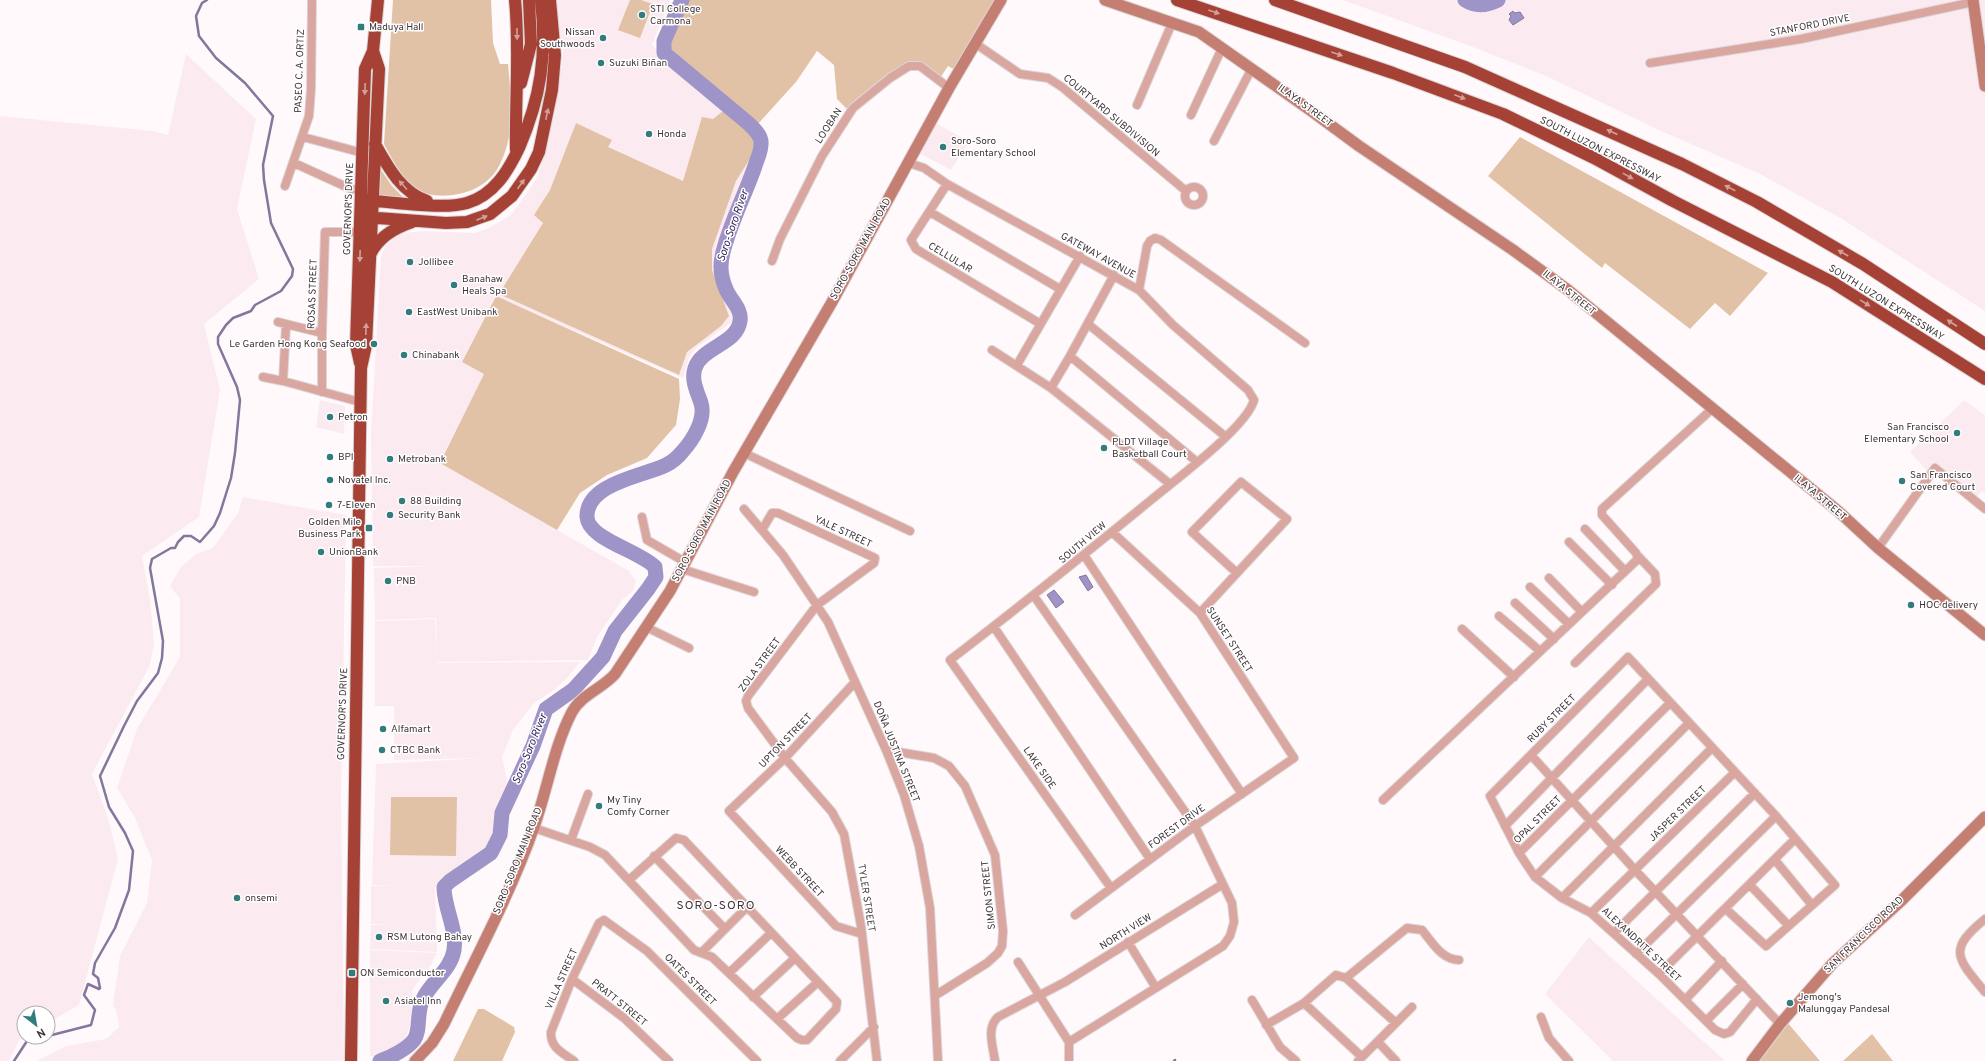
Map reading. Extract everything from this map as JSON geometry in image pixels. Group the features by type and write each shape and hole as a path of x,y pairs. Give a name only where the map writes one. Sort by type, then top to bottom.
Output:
{"highway":[{"name":"GOVERNOR'S DRIVE","path":"351,1057 360,402 361,368 366,345 369,258 363,153 365,69 373,52 378,0"},
{"path":"515,0 518,56 516,153"},
{"path":"516,102 530,50 531,16 529,0"},
{"path":"365,197 436,205 456,205 474,201 489,192 503,178 531,120 542,72 544,41 541,0"},
{"path":"366,217 415,221 467,222 483,218 496,210 512,196 536,160 541,144 552,90 555,66 555,45 550,0"},
{"name":"SOUTH LUZON EXPRESSWAY","path":"1177,0 1393,72 1503,114 1594,158 1673,201 1832,282 1985,379"},
{"name":"SOUTH LUZON EXPRESSWAY","path":"1275,0 1466,67 1682,164 1757,202 1863,264 1985,344"},
{"name":"GOVERNOR'S DRIVE","path":"365,197 375,144 379,69 373,52"},
{"path":"375,144 390,170 406,189 416,196 436,205"},
{"name":"GOVERNOR'S DRIVE","path":"361,368 356,345 361,232 366,217"},
{"path":"369,258 375,246 384,237 396,228 415,221"}],"street":[{"name":"PASEO C. A. ORTIZ","path":"285,186 309,116 311,89 312,0"},
{"name":"SORO-SORO MAIN ROAD","path":"415,1061 432,1043 444,1024 506,896 534,828 557,751 572,712 589,695 607,684 670,591 744,453 832,302 949,88 1001,0"},
{"name":"ILAYA STREET","path":"1105,0 1199,32 1252,68 1359,146 1513,250 1568,290 1838,511 1878,548 1985,635"},
{"path":"1973,1 1985,86"},
{"name":"STANFORD DRIVE","path":"1650,63 1801,39 1973,1"},
{"path":"1137,105 1172,23"},
{"name":"COURTYARD SUBDIVISION","path":"976,44 1020,74 1048,78 1062,87 1186,191"},
{"path":"1191,115 1222,48"},
{"name":"LOOBAN","path":"772,260 780,239 822,156 853,108 890,78 910,66 920,66 949,88"},
{"path":"1214,141 1252,68"},
{"path":"303,137 363,153"},
{"name":"GATEWAY AVENUE","path":"909,162 1139,290 1173,324 1253,395 1253,406 1226,437"},
{"path":"294,163 365,197"},
{"name":"CELLULAR","path":"947,184 911,240 916,249 1040,323"},
{"path":"930,212 1060,289"},
{"name":"ROSAS STREET","path":"322,392 325,232 361,232"},
{"path":"1139,290 1148,246 1150,241 1155,238 1161,240 1305,343"},
{"path":"1017,365 1080,256"},
{"path":"1050,388 1070,356 1114,275"},
{"path":"278,322 322,333"},
{"path":"1088,324 1226,437"},
{"path":"283,381 286,325"},
{"path":"992,350 1050,388 1170,484"},
{"path":"1070,356 1197,462"},
{"path":"263,377 360,402"},
{"path":"1575,662 1656,584 1655,574 1602,515 1602,510 1712,409"},
{"name":"SOUTH VIEW","path":"950,660 1034,596 1226,437"},
{"path":"744,453 910,531"},
{"path":"1878,548 1935,468 1985,509"},
{"path":"1200,613 1287,519 1242,482 1192,532 1237,573"},
{"name":"DOÑA JUSTINA STREET","path":"744,509 783,555 832,631 886,750 904,795 922,860 932,922 938,1061"},
{"name":"YALE STREET","path":"762,530 772,513 778,513 875,558 874,563 816,605"},
{"path":"642,517 647,540 684,565 754,592"},
{"path":"1585,530 1625,571"},
{"name":"SUNSET STREET","path":"1112,532 1200,613 1294,758"},
{"path":"1569,542 1612,584"},
{"path":"1084,555 1242,794"},
{"path":"1383,800 1612,584 1638,559 1638,556"},
{"path":"1549,578 1582,612"},
{"path":"1530,587 1569,624"},
{"path":"1034,596 1195,826 1232,903 1234,922 1230,936 1223,946 1069,1042"},
{"path":"1516,603 1554,639"},
{"name":"ZOLA STREET","path":"785,758 748,708 746,701 748,696 816,605"},
{"path":"1499,616 1540,651"},
{"path":"646,627 689,648"},
{"path":"994,627 1150,859"},
{"path":"1462,629 1514,677"},
{"name":"RUBY STREET","path":"1490,796 1628,657 1648,680"},
{"name":"LAKE SIDE","path":"950,660 1111,888"},
{"path":"1506,826 1648,680 1755,793 1835,884 1766,946 1726,909"},
{"name":"UPTON STREET","path":"729,811 785,758 856,682"},
{"name":"OPAL STREET","path":"1519,853 1670,703"},
{"path":"1535,877 1689,723"},
{"path":"1562,898 1712,748"},
{"name":"SIMON STREET","path":"886,750 934,758 949,766 965,786 995,855 1003,931 1002,946 998,953 987,963 936,995"},
{"path":"1531,755 1635,870 1678,913 1780,1024"},
{"name":"TYLER STREET","path":"785,758 832,812 841,828 847,846 862,934 877,1061"},
{"name":"FOREST DRIVE","path":"1075,915 1195,826 1294,758"},
{"name":"JASPER STREET","path":"1591,913 1735,772"},
{"path":"1614,933 1755,793"},
{"path":"571,840 588,794"},
{"name":"ALEXANDRITE STREET","path":"1490,796 1519,853 1535,877 1562,898 1591,913 1659,974 1716,1030 1724,1034 1730,1032 1757,999"},
{"name":"WEBB STREET","path":"729,811 836,926 862,934"},
{"path":"1636,954 1776,816"},
{"name":"SAN FRANCISCO ROAD","path":"1752,1061 1780,1024 1833,963 1901,900 1985,817"},
{"path":"534,828 597,850 629,880 694,950 712,957 753,997 802,1040 804,1041 810,1037 838,1005 704,860 680,838 672,840 629,880"},
{"path":"1659,974 1795,839"},
{"path":"654,856 725,929"},
{"path":"1774,860 1812,905"},
{"name":"NORTH VIEW","path":"994,1061 990,1028 998,1017 1065,982 1223,884"},
{"path":"1750,885 1788,925"},
{"path":"702,952 747,907"},
{"path":"1985,919 1969,932 1962,942 1959,955 1967,970 1985,992"},
{"name":"VILLA STREET","path":"574,1061 555,1048 551,1041 551,1032 572,979 598,925 603,920"},
{"name":"OATES STREET","path":"603,920 608,922 647,951 758,1061"},
{"path":"1346,978 1407,928 1422,930 1444,956 1450,960 1459,960"},
{"path":"728,973 771,933"},
{"path":"1128,942 1156,988"},
{"path":"753,997 795,958"},
{"path":"1685,1000 1722,961"},
{"path":"1018,962 1069,1042 1069,1061"},
{"path":"1266,1024 1304,1003 1336,975 1346,978 1396,1023"},
{"name":"PRATT STREET","path":"572,979 624,1018 669,1061"},
{"path":"777,1019 818,982"},
{"path":"1706,1021 1743,984"},
{"path":"1252,1000 1280,1047 1296,1061"},
{"path":"1304,1003 1360,1059 1412,1007"},
{"path":"1541,1017 1549,1038 1569,1061"},
{"path":"840,1061 874,1027"},
{"path":"1378,1042 1396,1061"}],"shaded area":[{"path":"393,0 491,0 493,43 500,64 508,64 511,116 508,141 499,166 494,174 478,187 448,196 438,196 420,192 402,175 384,144"},
{"path":"556,0 670,0 652,45 751,132 758,145 755,157 716,259 716,272 731,312 732,322 696,348 689,357 683,378 495,296 462,362 484,374 440,463 629,571 636,581 633,591 622,600 597,637 588,660 437,662 436,618 375,620 374,568 434,566 373,566 394,533 373,565 371,435 381,257 385,247 399,234 421,231 475,233 489,228 511,215 529,190 537,177 544,157 561,73 563,52"},
{"path":"630,0 641,0 653,4 640,38 618,30"},
{"path":"689,0 995,0 957,71 948,66 940,78 919,64 879,85 847,109 837,99 834,65 817,51 796,82 758,124 677,58 668,48"},
{"path":"1343,0 1985,0 1985,311 1842,219 1760,174 1661,131 1546,76 1473,47"},
{"path":"1513,11 1514,13 1520,12 1524,18 1513,25 1509,20 1511,16 1509,14"},
{"path":"186,54 256,119 237,209 259,279 204,324 220,390 199,517 142,556 150,599 154,644 150,665 92,774 109,821 118,859 79,1005 56,1018 56,1005 16,1005 17,1045 9,1061 0,1061 0,116 153,131 168,135"},
{"path":"723,111 748,131 755,142 751,157 736,181 712,249 712,270 729,316 721,326 687,352 679,375 499,294 543,223 534,215 550,190 576,123 612,140 608,147 683,181 702,117 713,119"},
{"name":"Soro-Soro Elementary School","path":"934,122 969,142 951,170 917,152"},
{"path":"1520,137 1768,273 1730,316 1715,303 1690,329 1605,263 1602,268 1488,176"},
{"path":"377,164 392,186 405,199 375,197"},
{"path":"496,296 679,379 680,399 676,425 647,458 607,475 580,493 557,530 440,463 484,374 462,362"},
{"path":"320,400 345,406 344,434 316,427"},
{"name":"San Francisco Elementary School","path":"1964,400 1985,415 1985,494 1982,491 1975,499 1935,465 1928,472 1910,452"},
{"name":"Golden Mile Business Park","path":"243,497 346,515 341,799 344,1061 37,1061 66,1046 106,1039 119,1027 117,1012 113,1005 120,956 147,903 152,860 135,818 117,788 137,729 180,657 180,599 170,586 181,567 196,554 213,548 238,513"},
{"path":"1086,575 1093,587 1088,591 1079,577"},
{"path":"1054,590 1064,602 1056,608 1047,595"},
{"path":"435,619 437,663 580,662 567,678 554,690 534,703 513,730 502,757 507,780 506,792 489,847 468,868 435,887 437,952 370,949 371,925 388,925 371,924 371,886 395,885 372,885 376,764 484,758 394,760 394,706 375,706 375,621"},
{"path":"391,797 457,797 456,856 390,855"},
{"path":"1589,937 1725,1061 1613,1061 1545,994"},
{"path":"370,950 437,953 431,965 413,989 410,1024 407,1036 401,1044 381,1057 370,1056"},
{"path":"478,1009 484,1009 514,1027 515,1032 502,1061 453,1061"},
{"path":"1787,1022 1820,1061 1758,1061"},
{"path":"1872,1034 1893,1061 1843,1061"}],"waterway":[{"path":"56,1034 91,1025 95,1010 84,995 88,984 99,989 100,988 98,978 93,974 95,963 115,928 129,890 133,851 125,833 109,807 100,776 137,701 158,673 162,658 163,641 150,568 152,559 171,548 175,548 184,536 191,536 200,542 214,526 220,513 231,478 240,400 237,387 218,344 218,337 233,318 251,311 255,305 281,291 292,276 293,269 271,223 264,180 263,165 273,116 245,83 216,58 199,36 196,16 202,3 207,0"},
{"name":"Soro-Soro River","path":"380,1061 407,1047 414,1040 423,999 445,970 452,957 454,950 454,934 446,903 444,887 450,881 491,853 500,835 502,813 533,746 546,709 573,690 603,657 615,631 656,577 655,567 648,561 596,532 590,525 587,517 589,505 596,496 618,482 666,465 677,458 698,429 702,416 701,403 694,381 695,368 705,355 733,335 740,321 738,308 728,293 724,283 721,272 721,262 728,235 761,148 761,139 748,123 664,53 664,41 682,0"},
{"path":"1465,0 1477,5 1489,4 1498,0"},
{"path":"14,1061 24,1045"}],"place":[{"name":"STI College Carmona","path":"642,15"},
{"name":"Maduya Hall","path":"361,27"},
{"name":"Nissan Southwoods","path":"603,38"},
{"name":"Suzuki Biñan","path":"601,63"},
{"name":"Honda","path":"649,134"},
{"name":"Soro-Soro Elementary School","path":"943,147"},
{"name":"Jollibee","path":"410,262"},
{"name":"Banahaw Heals Spa","path":"454,285"},
{"name":"EastWest Unibank","path":"409,312"},
{"name":"Le Garden Hong Kong Seafood","path":"374,344"},
{"name":"Chinabank","path":"404,355"},
{"name":"Petron","path":"330,417"},
{"name":"San Francisco Elementary School","path":"1957,433"},
{"name":"PLDT Village Basketball Court","path":"1104,448"},
{"name":"BPI","path":"330,457"},
{"name":"Metrobank","path":"390,459"},
{"name":"Novatel Inc.","path":"330,480"},
{"name":"San Francisco Covered Court","path":"1902,481"},
{"name":"88 Building","path":"402,501"},
{"name":"7-Eleven","path":"329,505"},
{"name":"Security Bank","path":"390,515"},
{"name":"Golden Mile Business Park","path":"369,528"},
{"name":"UnionBank","path":"321,552"},
{"name":"PNB","path":"388,581"},
{"name":"HOC delivery","path":"1911,605"},
{"name":"Alfamart","path":"383,729"},
{"name":"CTBC Bank","path":"382,750"},
{"name":"My Tiny Comfy Corner","path":"599,806"},
{"name":"onsemi","path":"237,898"},
{"name":"RSM Lutong Bahay","path":"379,937"},
{"name":"ON Semiconductor","path":"352,973"},
{"name":"Asiatel Inn","path":"386,1001"},
{"name":"Jemong's Malunggay Pandesal","path":"1790,1003"}],"district":[{"name":"SORO-SORO","path":"716,906"}]}
